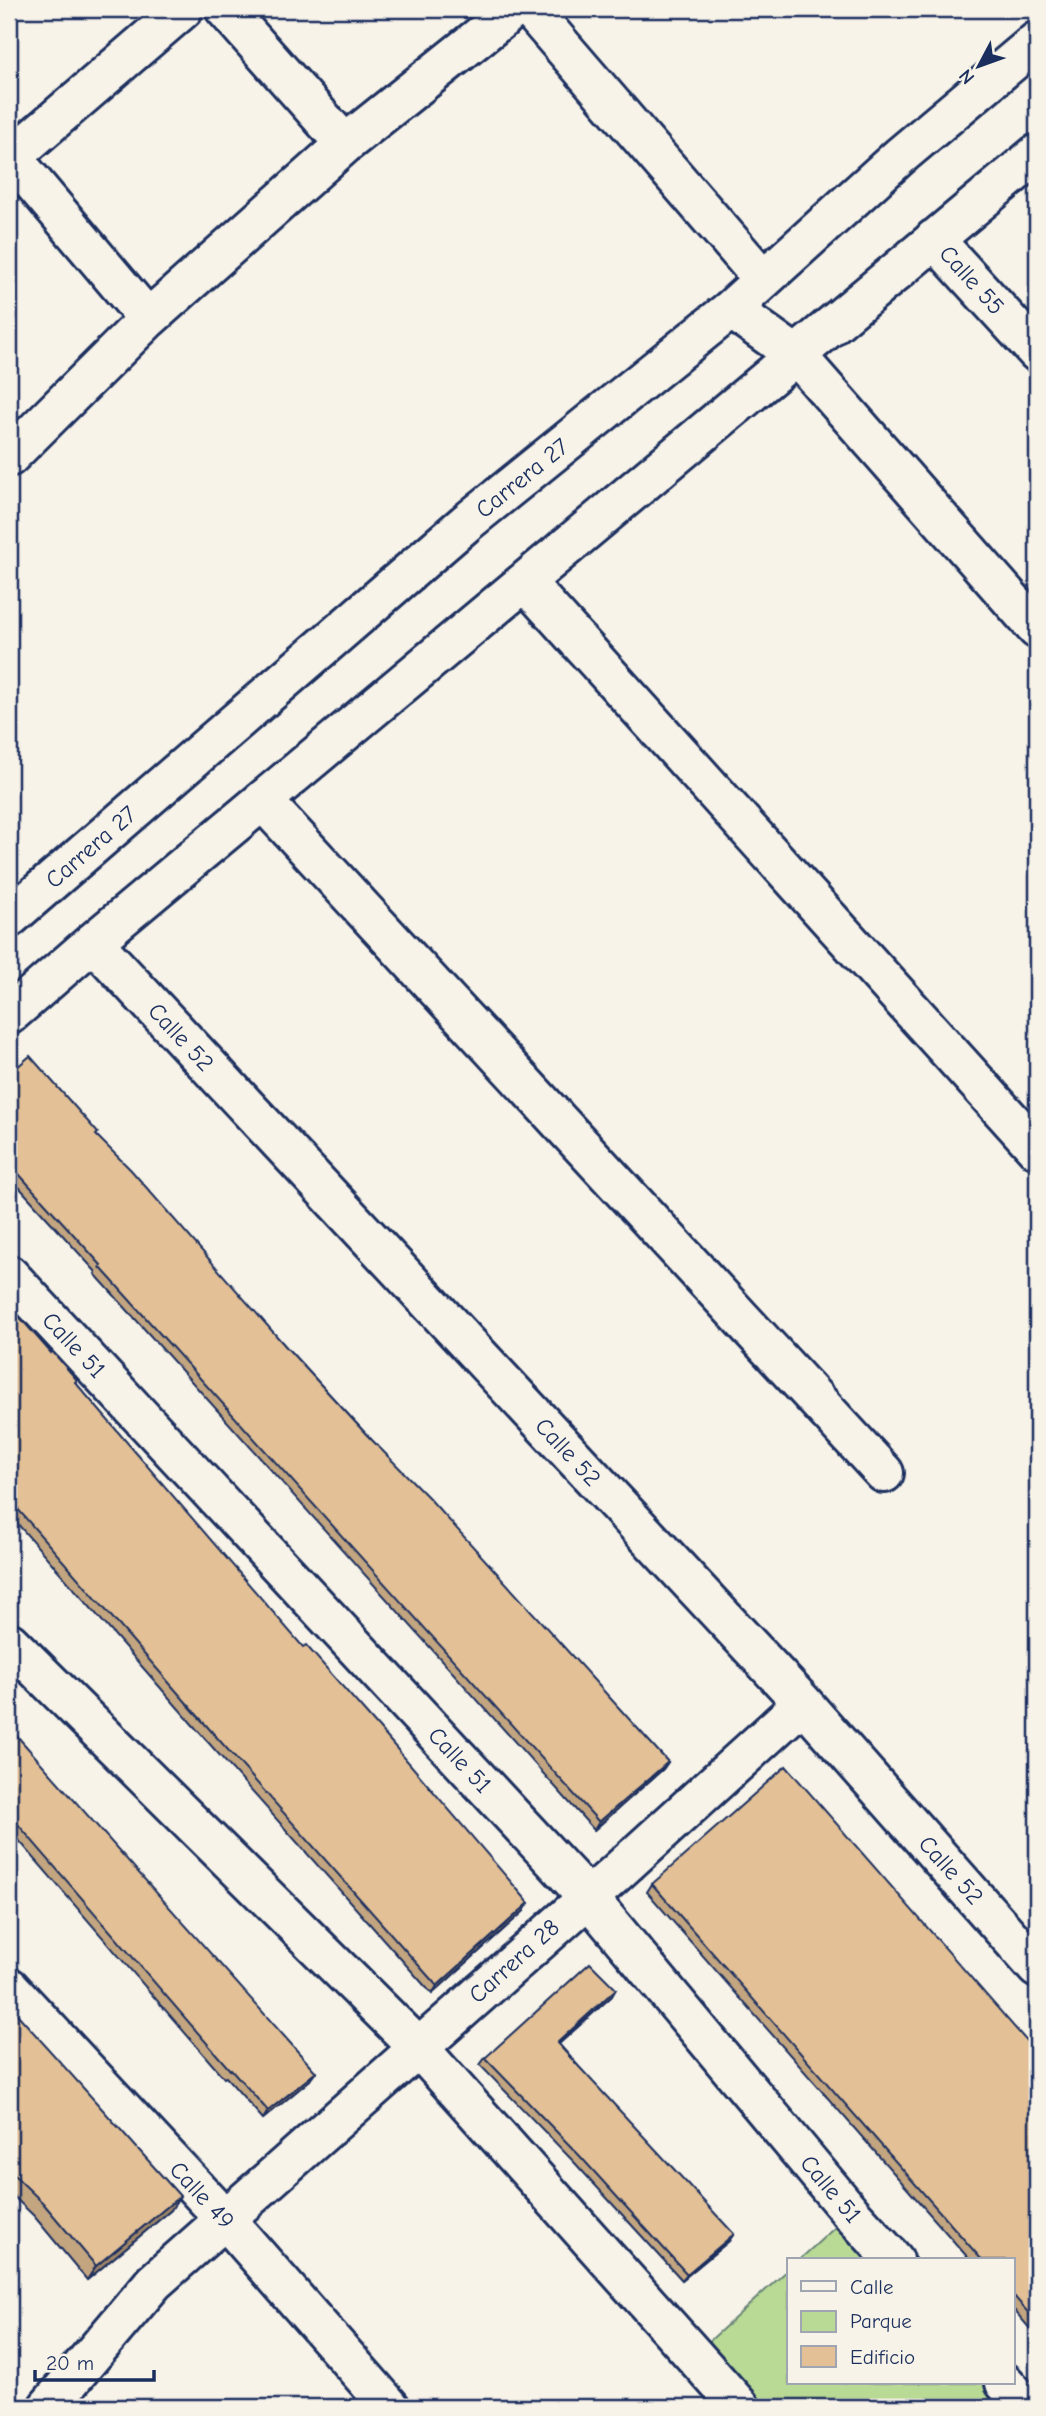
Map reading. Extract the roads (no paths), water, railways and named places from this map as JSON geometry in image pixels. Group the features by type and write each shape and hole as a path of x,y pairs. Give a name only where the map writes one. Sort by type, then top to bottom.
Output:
{"street":[{"path":"148,319 10,156 183,9"},
{"path":"225,9 345,144"},
{"path":"9,457 148,319 345,144 514,9"},
{"path":"530,9 762,278"},
{"name":"Carrera 27","path":"12,910 466,523 731,309 762,278 900,156 1037,41"},
{"path":"9,1015 1037,154"},
{"name":"Calle 55","path":"934,239 1037,352"},
{"path":"731,309 797,356 1037,629"},
{"path":"525,582 1037,1149"},
{"path":"263,801 884,1473"},
{"name":"Calle 52","path":"93,942 803,1703 1037,1968"},
{"name":"Calle 51","path":"9,1275 587,1896 851,2213 892,2258"},
{"path":"9,1642 418,2047 740,2407"},
{"name":"Carrera 28","path":"48,2407 154,2282 587,1896 614,1875 803,1703"},
{"name":"Calle 49","path":"9,1987 225,2219 390,2407"},
{"path":"1006,2384 1027,2407"}]}
